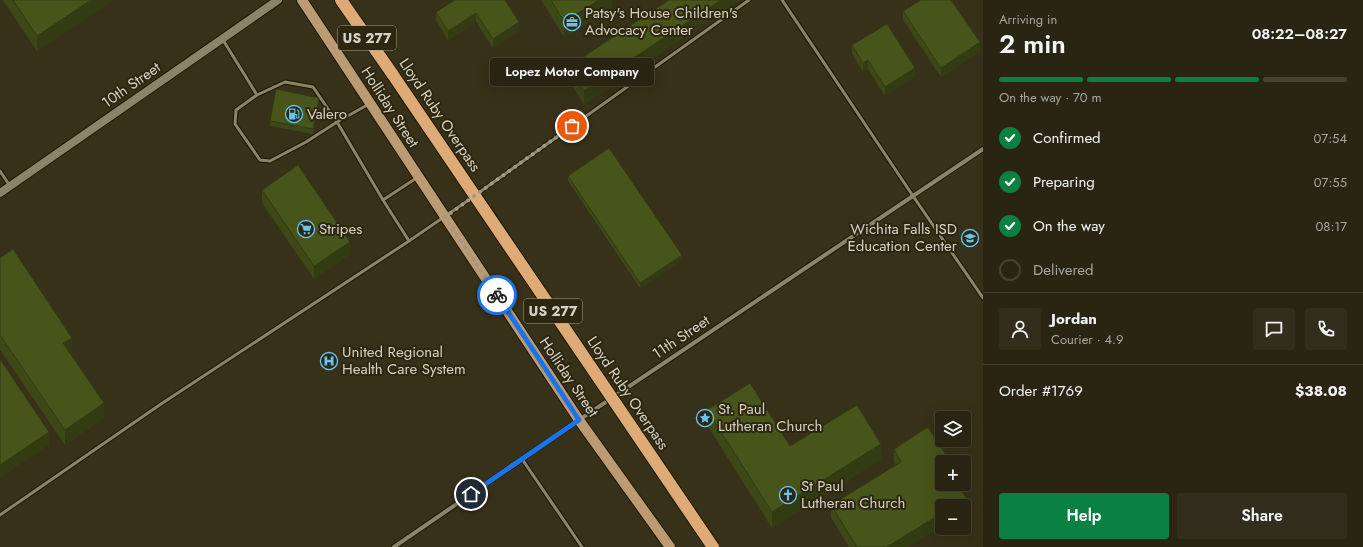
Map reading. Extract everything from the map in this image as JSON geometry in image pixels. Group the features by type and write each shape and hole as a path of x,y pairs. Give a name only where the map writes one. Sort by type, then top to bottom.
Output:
{"highway":[{"name":"Lloyd Ruby Overpass","path":"342,0 713,547"}],"main road":[{"name":"Holliday Street","path":"302,0 579,420 670,547"}],"street":[{"name":"10th Street","path":"0,193 278,0"},
{"name":"11th Street","path":"395,547 579,420 983,149"}],"lane":[{"path":"0,515 161,404 445,217 750,0"},
{"path":"782,0 983,298"},
{"path":"222,38 257,95"},
{"path":"370,103 337,122 306,142 270,161 260,160 235,124 236,110 257,95 285,82 313,87 337,122 409,241"},
{"path":"0,171 10,186"},
{"path":"383,200 418,177"},
{"path":"522,459 582,547"}],"building":[{"path":"13,0 91,0 37,36"},
{"path":"455,0 505,0 519,22 493,39 476,13 448,31 436,12"},
{"path":"551,0 599,0 564,22"},
{"path":"669,0 721,0 584,91 568,67"},
{"path":"921,0 951,0 980,42 941,68 903,11"},
{"path":"887,24 915,68 885,87 868,60 863,63 852,45"},
{"name":"Valero","path":"276,89 319,98 313,129 270,121"},
{"path":"609,148 682,255 640,283 568,176"},
{"name":"Stripes","path":"298,165 350,242 314,266 262,190"},
{"path":"13,249 72,338 63,343 104,403 65,430 0,335 0,258"},
{"path":"0,359 49,432 0,465"},
{"name":"St Paul Lutheran Church","path":"750,383 790,446 857,405 881,444 772,512 707,410"},
{"path":"928,427 935,438 935,447 941,447 946,455 935,455 935,491 962,491 966,498 935,499 935,517 887,547 857,547 831,505 901,462 894,449"}],"way so far":[{"path":"497,295 445,217 572,126"}],"place":[{"name":"Patsy's House Children's Advocacy Center","path":"572,22"},
{"name":"Valero","path":"294,114"},
{"name":"Lopez Motor Company","path":"572,126"},
{"name":"Stripes","path":"306,229"},
{"name":"Wichita Falls ISD Education Center","path":"970,238"},
{"name":"United Regional Health Care System","path":"329,361"},
{"name":"St. Paul Lutheran Church","path":"705,418"},
{"name":"St Paul Lutheran Church","path":"788,495"}],"route":[{"path":"471,494 579,420 497,295"}]}
